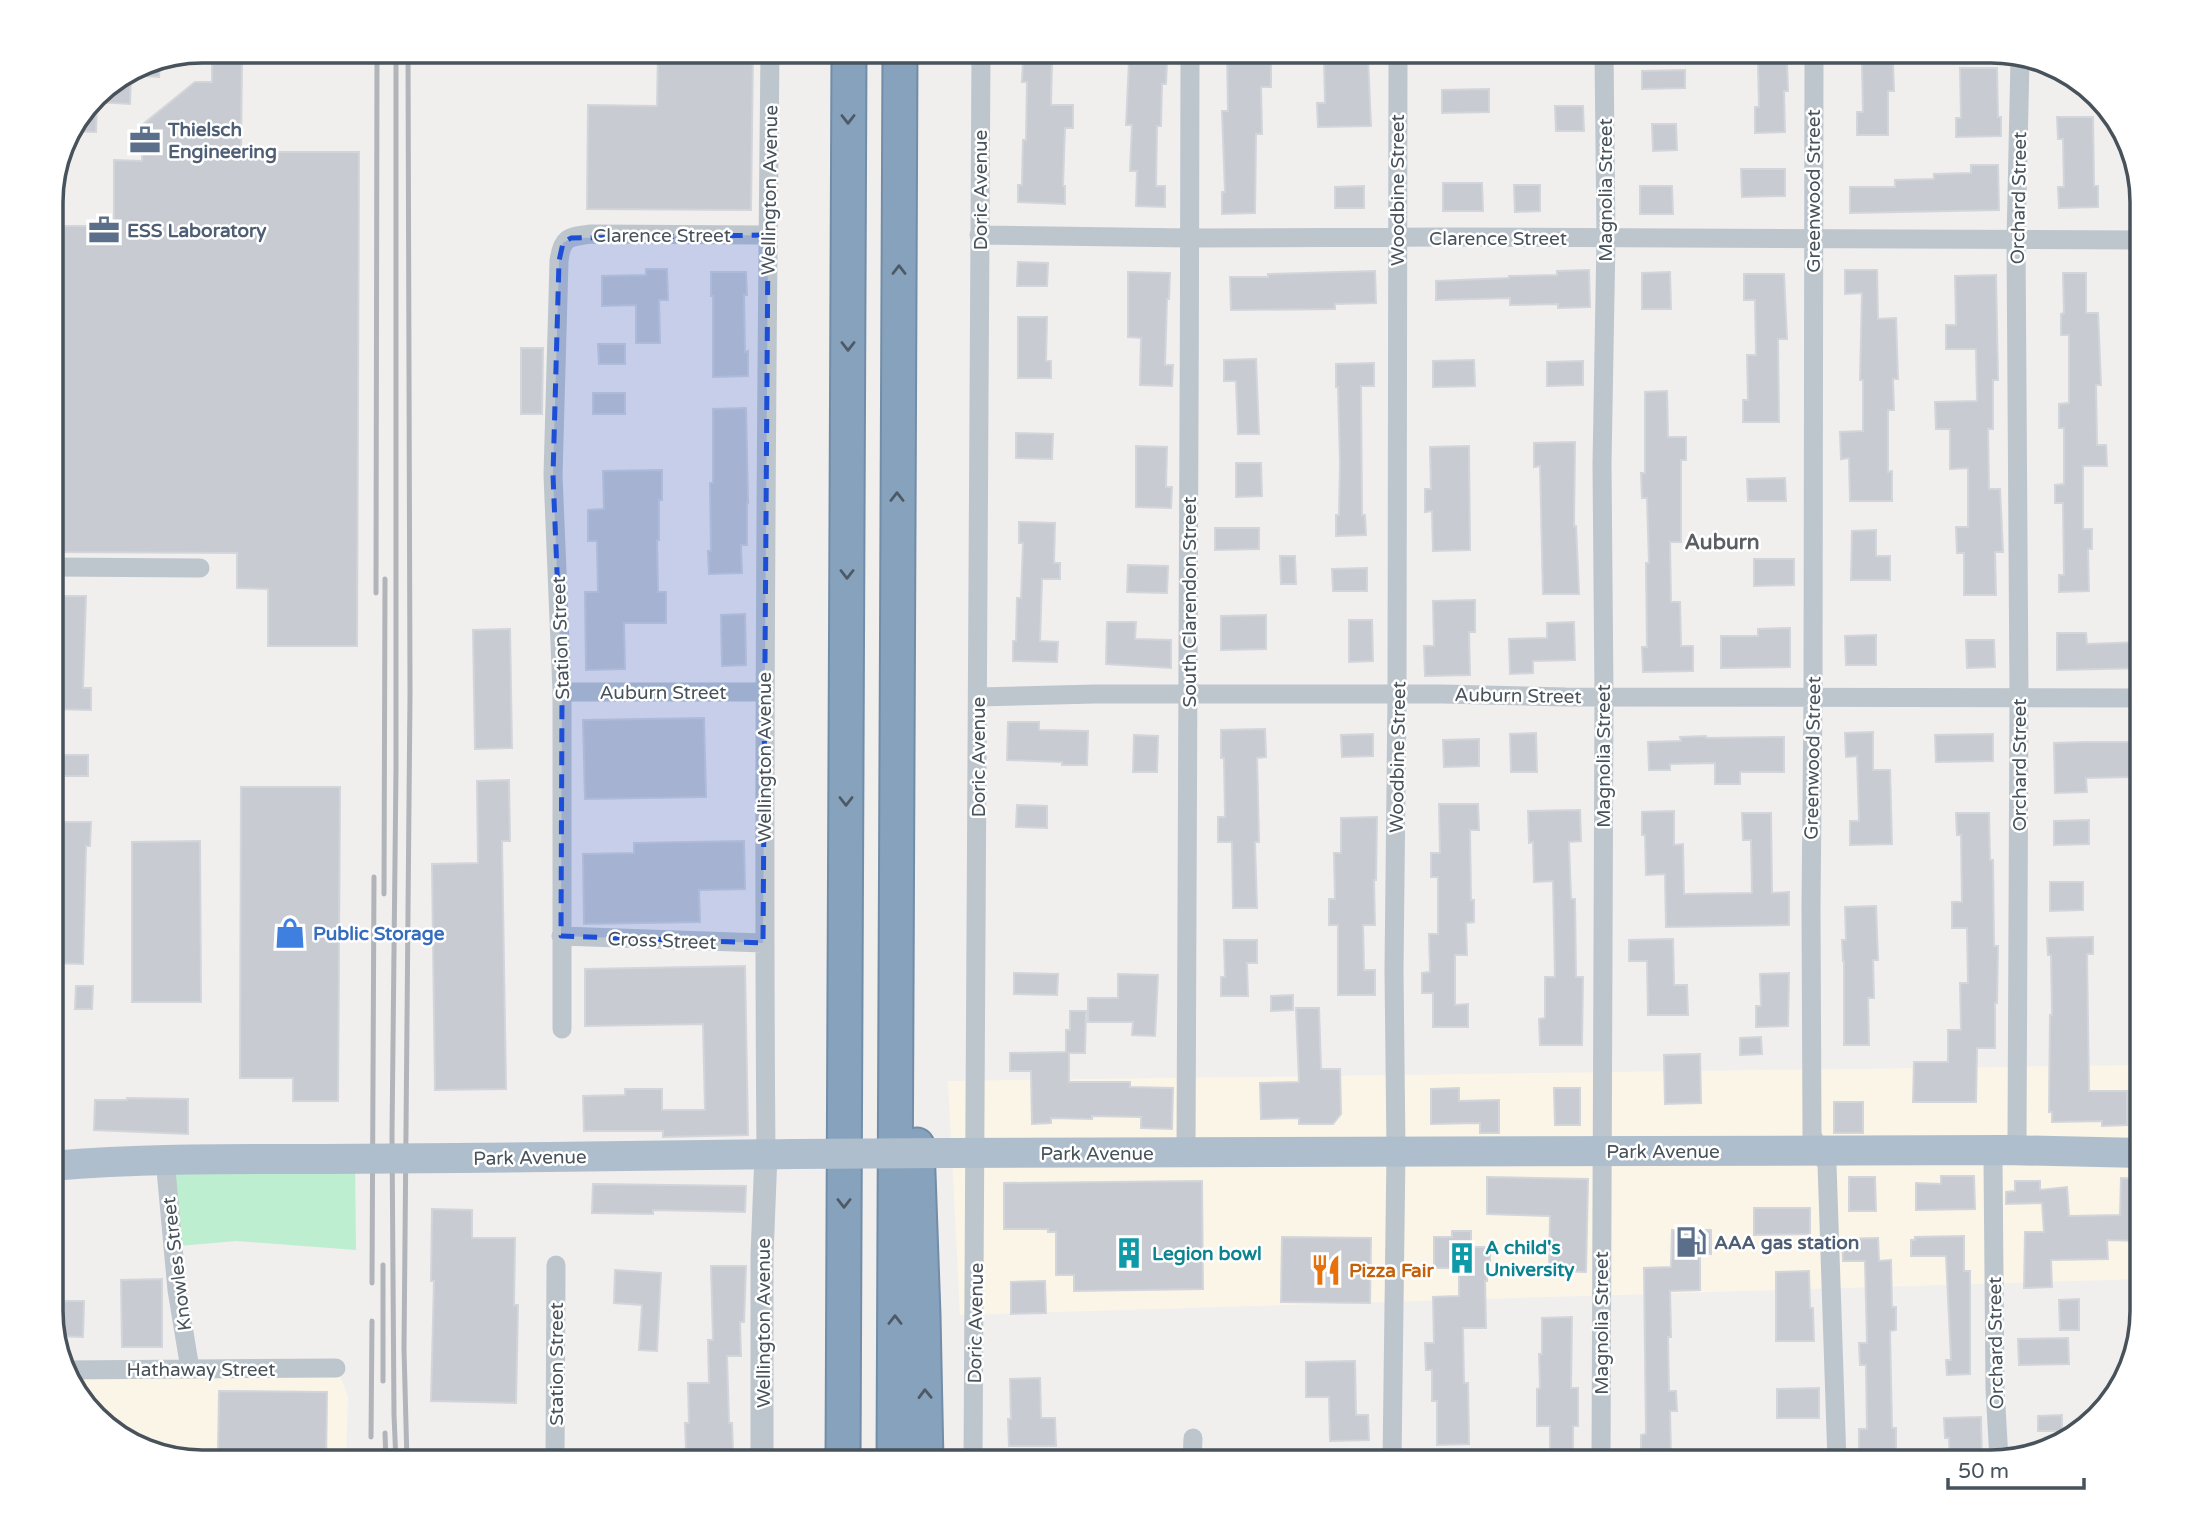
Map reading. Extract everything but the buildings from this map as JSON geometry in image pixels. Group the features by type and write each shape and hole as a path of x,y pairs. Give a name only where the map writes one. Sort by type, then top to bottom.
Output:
{"highway":[{"path":"843,1450 849,63"},
{"path":"894,1450 900,63"},
{"path":"897,688 921,1254 926,1450"}],"main road":[{"name":"Park Avenue","path":"63,1165 164,1158 765,1154 1818,1150 2130,1153"}],"street":[{"name":"Wellington Avenue","path":"762,1450 765,1154 764,692 770,63"},
{"name":"Doric Avenue","path":"973,1450 981,63"},
{"name":"South Clarendon Street","path":"1186,1152 1190,695 1190,63"},
{"name":"Woodbine Street","path":"1392,1450 1396,1151 1394,970 1398,63"},
{"name":"Magnolia Street","path":"1601,1450 1604,696 1602,464 1606,238 1604,63"},
{"name":"Greenwood Street","path":"1814,63 1812,1134 1827,1164 1837,1450"},
{"name":"Orchard Street","path":"1998,1450 1995,1389 1993,1161 2017,1139 2019,697 2016,240 2020,66"},
{"name":"Clarence Street","path":"561,248 563,243 571,238 591,234 768,234"},
{"name":"Clarence Street","path":"979,235 1189,239 2130,240"},
{"name":"Station Street","path":"561,248 553,475 562,692 562,1028"},
{"path":"63,567 200,568"},
{"name":"Auburn Street","path":"562,692 764,692"},
{"name":"Auburn Street","path":"978,697 1095,694 1397,694 2130,698"},
{"name":"Cross Street","path":"561,936 763,943"},
{"name":"Knowles Street","path":"164,1158 177,1290 190,1369"},
{"name":"Station Street","path":"555,1450 556,1265"},
{"name":"Hathaway Street","path":"76,1370 336,1368"},
{"path":"1192,1438 1192,1450"}],"highlighted area":[{"path":"768,235 763,943 561,936 562,692 553,475 559,261 563,243 571,238"}],"shaded area":[{"path":"2130,1065 2130,1279 960,1315 948,1081"},
{"path":"74,1365 340,1375 348,1397 346,1450 184,1449 140,1436 110,1416 86,1388"}],"green space":[{"path":"164,1155 355,1157 356,1250 236,1241 168,1247"}],"railway":[{"path":"376,593 377,63"},
{"path":"395,1450 392,1135 396,769 396,63"},
{"path":"407,1450 404,1349 410,694 408,63"},
{"path":"384,894 385,579"},
{"path":"372,1283 374,877"},
{"path":"383,1265 383,1381"},
{"path":"371,1437 372,1321"},
{"path":"385,1433 386,1450"}],"place":[{"name":"Thielsch Engineering","path":"145,140"},
{"name":"ESS Laboratory","path":"104,230"},
{"name":"Public Storage","path":"290,933"},
{"name":"AAA gas station","path":"1691,1242"},
{"name":"Legion bowl","path":"1129,1253"},
{"name":"A child's University","path":"1462,1258"},
{"name":"Pizza Fair","path":"1326,1270"}],"district":[{"name":"Auburn","path":"1722,542"}]}
